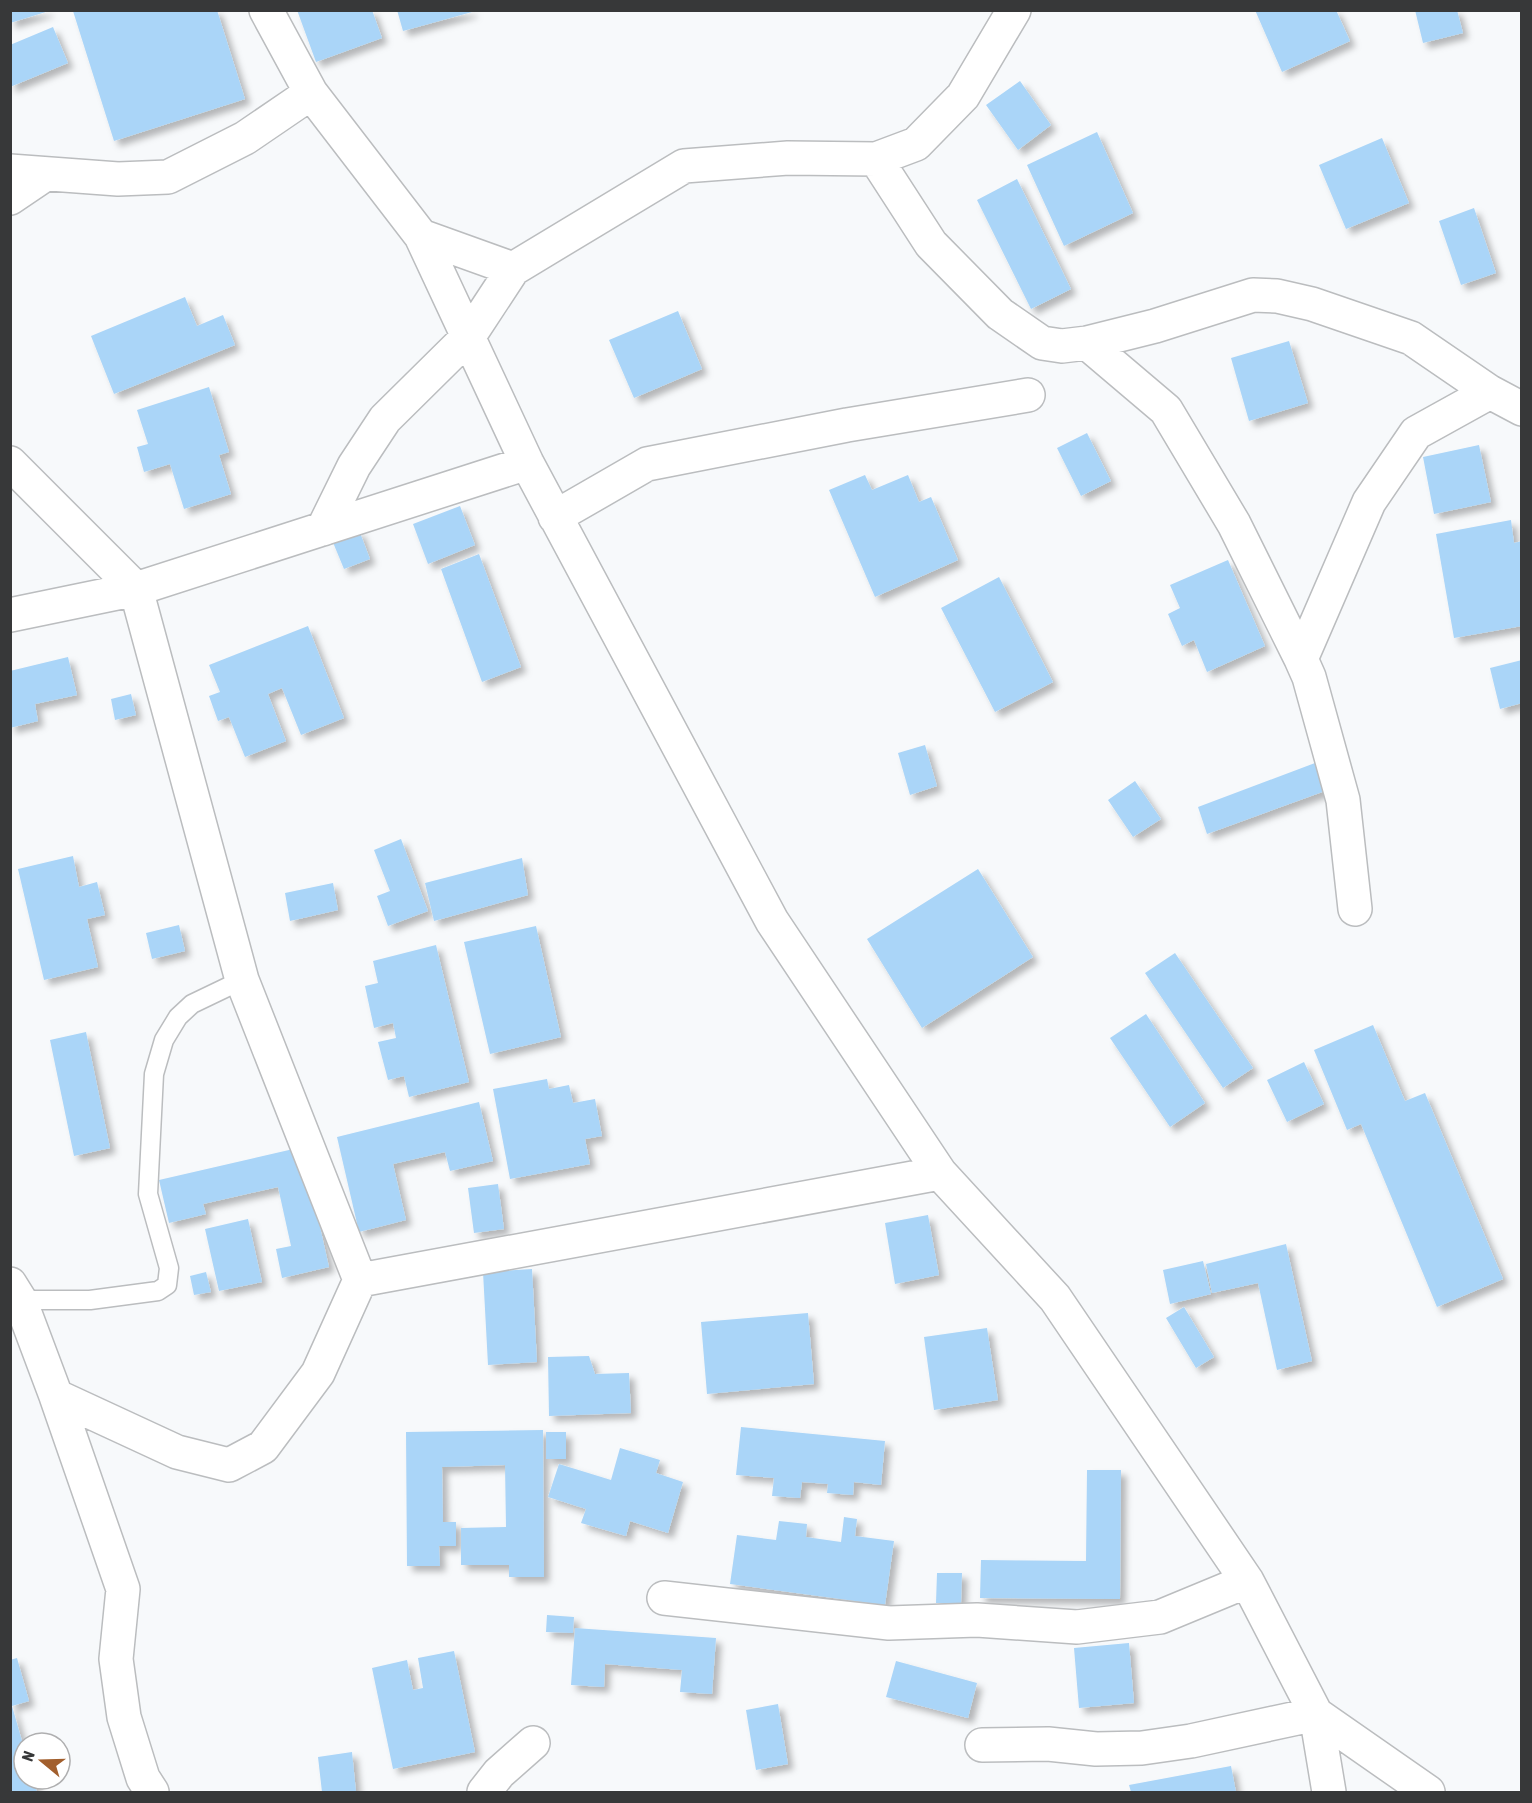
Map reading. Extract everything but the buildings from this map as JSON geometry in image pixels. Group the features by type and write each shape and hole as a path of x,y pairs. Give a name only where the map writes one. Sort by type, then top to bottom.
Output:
{"street":[{"path":"266,10 311,93 421,236 527,464 772,921 940,1173 1055,1298 1247,1581 1316,1714 1329,1792"},
{"path":"323,529 354,466 385,419 469,336 513,269 684,166 788,158 876,159 915,144 963,96 1014,10"},
{"path":"10,171 118,179 168,177 244,138 311,93"},
{"path":"876,159 931,244 1000,314 1042,343 1062,346 1087,343 1155,326 1253,295 1276,296 1312,304 1411,338 1490,392 1521,409"},
{"path":"10,198 44,175"},
{"path":"421,236 513,269"},
{"path":"1087,343 1166,410 1234,524 1301,659 1309,677 1343,800 1355,909"},
{"path":"1301,659 1369,502 1416,433 1490,392"},
{"path":"555,516 647,464 847,425 1028,395"},
{"path":"10,463 136,589 242,980 360,1280 318,1373 263,1447 229,1465 177,1452 56,1396"},
{"path":"10,615 136,589 527,464"},
{"path":"360,1280 940,1173"},
{"path":"15,1292 56,1396 123,1589 116,1659 124,1717 143,1778 152,1792"},
{"path":"664,1598 889,1623 977,1620 1077,1627 1160,1617 1247,1581"},
{"path":"982,1745 1048,1744 1096,1749 1142,1748 1191,1741 1316,1714 1428,1792"},
{"path":"484,1792 499,1773 533,1743"}],"lane":[{"path":"15,1292 90,1300 158,1290 167,1285 168,1268 148,1194 154,1074 164,1040 178,1017 192,1004 242,980"}]}
